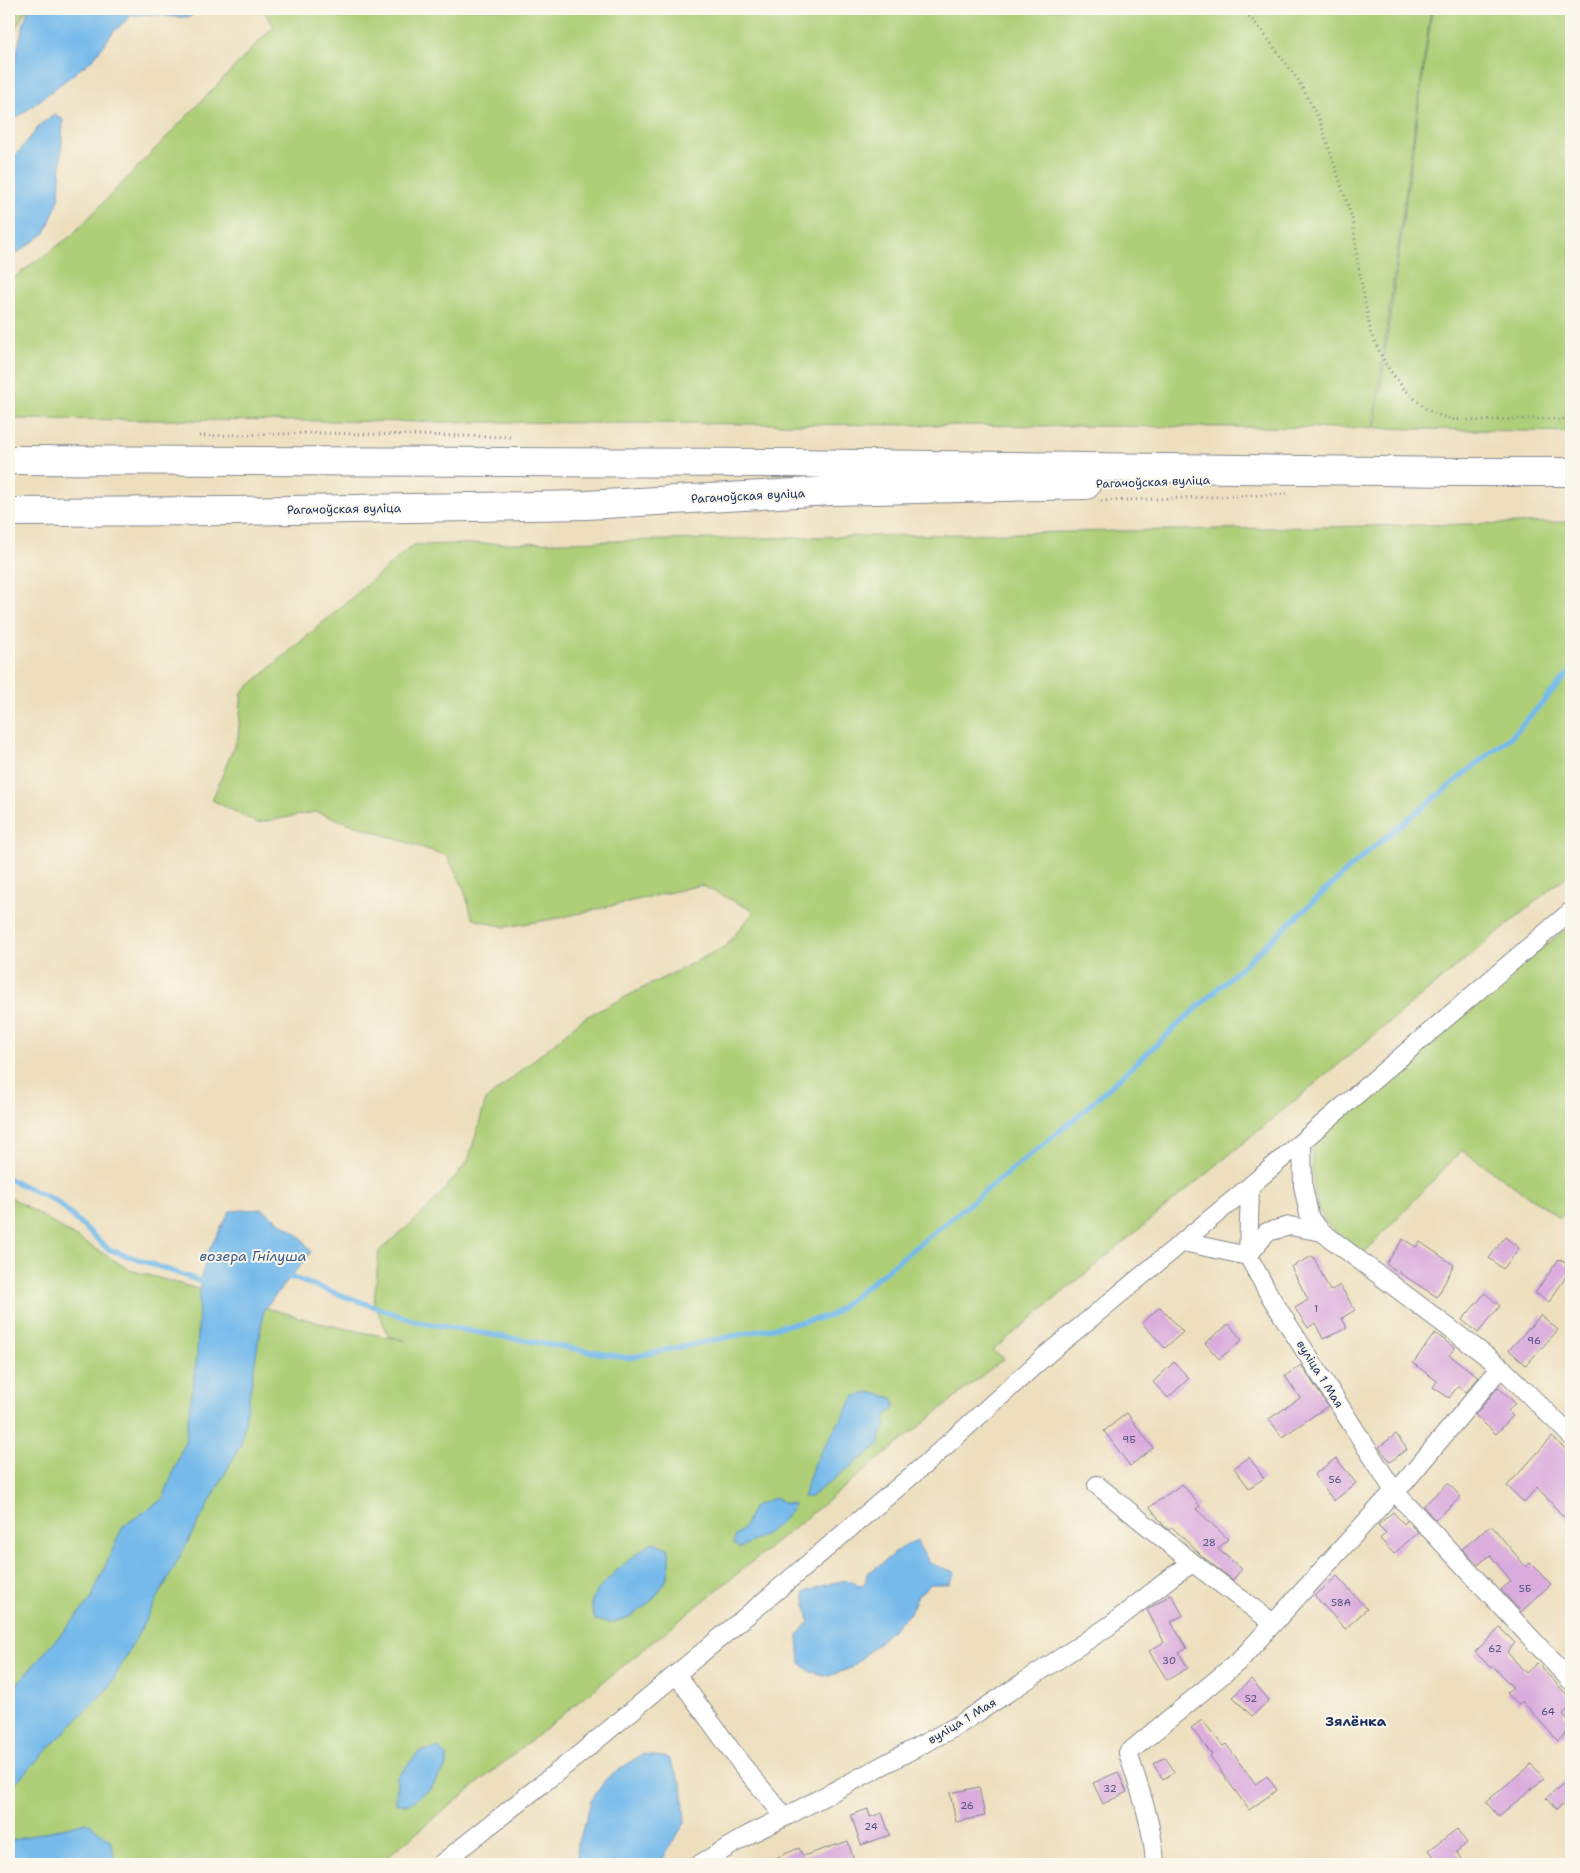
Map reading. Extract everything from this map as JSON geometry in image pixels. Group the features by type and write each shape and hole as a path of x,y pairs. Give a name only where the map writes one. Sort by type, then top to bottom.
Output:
{"main road":[{"name":"Рагачоўская вуліца","path":"9,460 787,463 1571,472"},
{"name":"Рагачоўская вуліца","path":"9,512 236,511 587,505 831,491 1458,472"}],"street":[{"path":"441,1864 581,1754 762,1603 886,1497 1045,1356 1250,1186 1571,912"},
{"path":"1302,1142 1303,1186 1310,1219 1322,1232 1501,1367 1571,1436"},
{"path":"1248,1256 1250,1186"},
{"path":"1248,1256 1267,1232 1290,1226 1322,1232"},
{"path":"1183,1242 1248,1256"},
{"name":"вуліца 1 Мая","path":"1248,1256 1270,1296 1394,1491 1571,1681"},
{"path":"1155,1864 1154,1846 1146,1808 1128,1753 1239,1661 1394,1491 1404,1483 1501,1367"},
{"path":"1097,1485 1192,1563 1274,1623"},
{"name":"вуліца 1 Мая","path":"700,1864 750,1834 957,1726 1109,1626 1174,1574 1192,1563"},
{"path":"676,1674 742,1765 785,1817"}],"path":[{"path":"1242,9 1280,54 1306,93 1320,121 1353,221 1358,264 1371,334 1380,355 1404,389 1425,408 1435,414 1451,419 1481,421 1571,419"}],"green space":[{"path":"9,9 26,9 16,28 9,53"},
{"path":"262,9 1431,9 1373,428 9,419 9,281 71,236 274,26"},
{"path":"1432,9 1571,9 1571,432 1375,428"},
{"path":"1571,522 1571,872 992,1351 1004,1358 378,1864 9,1864 9,1196 130,1270 324,1324 406,1341 389,1336 374,1303 379,1251 429,1208 468,1161 486,1100 584,1018 726,946 754,911 701,885 559,918 505,927 473,919 463,886 447,856 316,812 257,823 212,800 238,737 242,692 413,545"},
{"path":"1571,924 1571,1206 1560,1218 1462,1150 1363,1254 1341,1238 1330,1227 1319,1209 1314,1187 1312,1144"}],"water":[{"path":"28,9 198,9 190,17 154,14 132,15 114,31 93,59 9,124 14,66"},
{"path":"55,114 63,120 59,199 45,233 9,259 9,161 41,124"},
{"name":"возера Гнілуша","path":"262,1209 301,1237 311,1252 264,1309 241,1444 110,1686 9,1789 9,1693 90,1601 123,1526 163,1499 185,1441 197,1356 200,1281 209,1250 230,1211"},
{"path":"869,1392 893,1398 895,1405 894,1410 888,1413 885,1419 886,1426 879,1445 810,1497 803,1497 814,1463 855,1396"},
{"path":"775,1498 784,1503 794,1504 784,1519 764,1535 740,1548 733,1543 736,1535 743,1529 754,1506"},
{"path":"917,1540 931,1564 955,1572 949,1584 931,1584 918,1595 910,1613 851,1668 829,1676 811,1672 800,1663 798,1636 809,1622 804,1593 835,1582 848,1580 858,1586 862,1585 866,1581 867,1573"},
{"path":"653,1542 668,1548 670,1559 669,1571 658,1593 649,1603 629,1617 615,1622 595,1620 592,1611 592,1601 595,1594 619,1569"},
{"path":"438,1748 447,1756 447,1766 429,1790 409,1804 396,1804 397,1777 419,1752"},
{"path":"642,1754 668,1758 682,1784 685,1822 660,1864 578,1864 577,1843 591,1801 606,1779"},
{"path":"87,1822 110,1840 117,1864 9,1864 9,1841"}],"building":[{"path":"1505,1237 1519,1248 1503,1269 1489,1258"},
{"path":"1403,1239 1416,1247 1420,1242 1454,1265 1437,1297 1386,1264"},
{"path":"1313,1256 1330,1291 1340,1285 1355,1310 1342,1318 1347,1328 1323,1339 1315,1323 1308,1328 1295,1308 1308,1300 1291,1267"},
{"path":"1559,1259 1571,1267 1571,1269 1549,1302 1535,1293"},
{"path":"1485,1293 1500,1306 1478,1333 1462,1320"},
{"path":"1160,1307 1183,1332 1165,1348 1142,1323"},
{"path":"1541,1315 1558,1330 1526,1365 1509,1350"},
{"path":"1229,1324 1242,1340 1219,1359 1205,1343"},
{"path":"1435,1333 1455,1348 1449,1355 1479,1377 1466,1392 1458,1386 1449,1398 1433,1387 1437,1381 1413,1363"},
{"path":"1174,1362 1189,1378 1168,1398 1153,1382"},
{"path":"1301,1365 1328,1406 1282,1437 1269,1419 1300,1398 1285,1376"},
{"path":"1498,1387 1515,1403 1508,1411 1513,1416 1496,1434 1475,1415"},
{"path":"1127,1413 1153,1448 1130,1466 1104,1431"},
{"path":"1396,1434 1407,1449 1390,1462 1379,1447"},
{"path":"1552,1437 1571,1454 1571,1525 1537,1487 1524,1502 1507,1486"},
{"path":"1249,1457 1264,1478 1249,1488 1234,1468"},
{"path":"1336,1458 1356,1483 1334,1501 1314,1475"},
{"path":"1448,1483 1461,1497 1435,1520 1423,1506"},
{"path":"1182,1484 1200,1506 1196,1509 1228,1539 1218,1549 1242,1569 1233,1580 1204,1558 1172,1527 1169,1530 1164,1526 1150,1507"},
{"path":"1393,1512 1404,1524 1407,1521 1418,1532 1394,1554 1380,1539 1386,1533 1378,1525"},
{"path":"1491,1525 1526,1567 1530,1563 1551,1584 1521,1612 1501,1590 1511,1581 1490,1555 1478,1565 1462,1549"},
{"path":"1337,1576 1367,1609 1345,1629 1315,1596"},
{"path":"1171,1594 1183,1615 1171,1622 1187,1648 1179,1653 1188,1668 1167,1680 1149,1651 1164,1642 1147,1610"},
{"path":"1500,1628 1515,1643 1507,1652 1526,1673 1537,1663 1571,1699 1571,1706 1563,1714 1571,1724 1571,1729 1558,1741 1522,1701 1518,1705 1507,1693 1513,1688 1493,1666 1491,1668 1475,1652"},
{"path":"1251,1679 1269,1700 1252,1716 1233,1697"},
{"path":"1202,1720 1223,1746 1226,1744 1255,1784 1267,1776 1277,1790 1249,1810 1210,1756 1212,1754 1191,1728"},
{"path":"1165,1757 1175,1772 1163,1779 1153,1764"},
{"path":"1531,1764 1544,1778 1499,1817 1486,1802"},
{"path":"1118,1772 1127,1792 1103,1804 1093,1783"},
{"path":"1571,1777 1571,1798 1556,1810 1546,1798"},
{"path":"979,1787 985,1816 956,1822 950,1793"},
{"path":"868,1809 870,1817 882,1813 890,1835 861,1845 851,1815"},
{"path":"1457,1829 1467,1843 1456,1852 1465,1864 1439,1864 1429,1850"},
{"path":"848,1841 855,1864 761,1864 799,1848 803,1856"}],"waterway":[{"path":"290,1277 418,1322 628,1358 830,1316 1077,1117 1372,848 1513,735 1571,671"},
{"path":"9,1179 56,1201 108,1249 200,1281"}],"district":[{"name":"Зялёнка","path":"1356,1721"}]}
